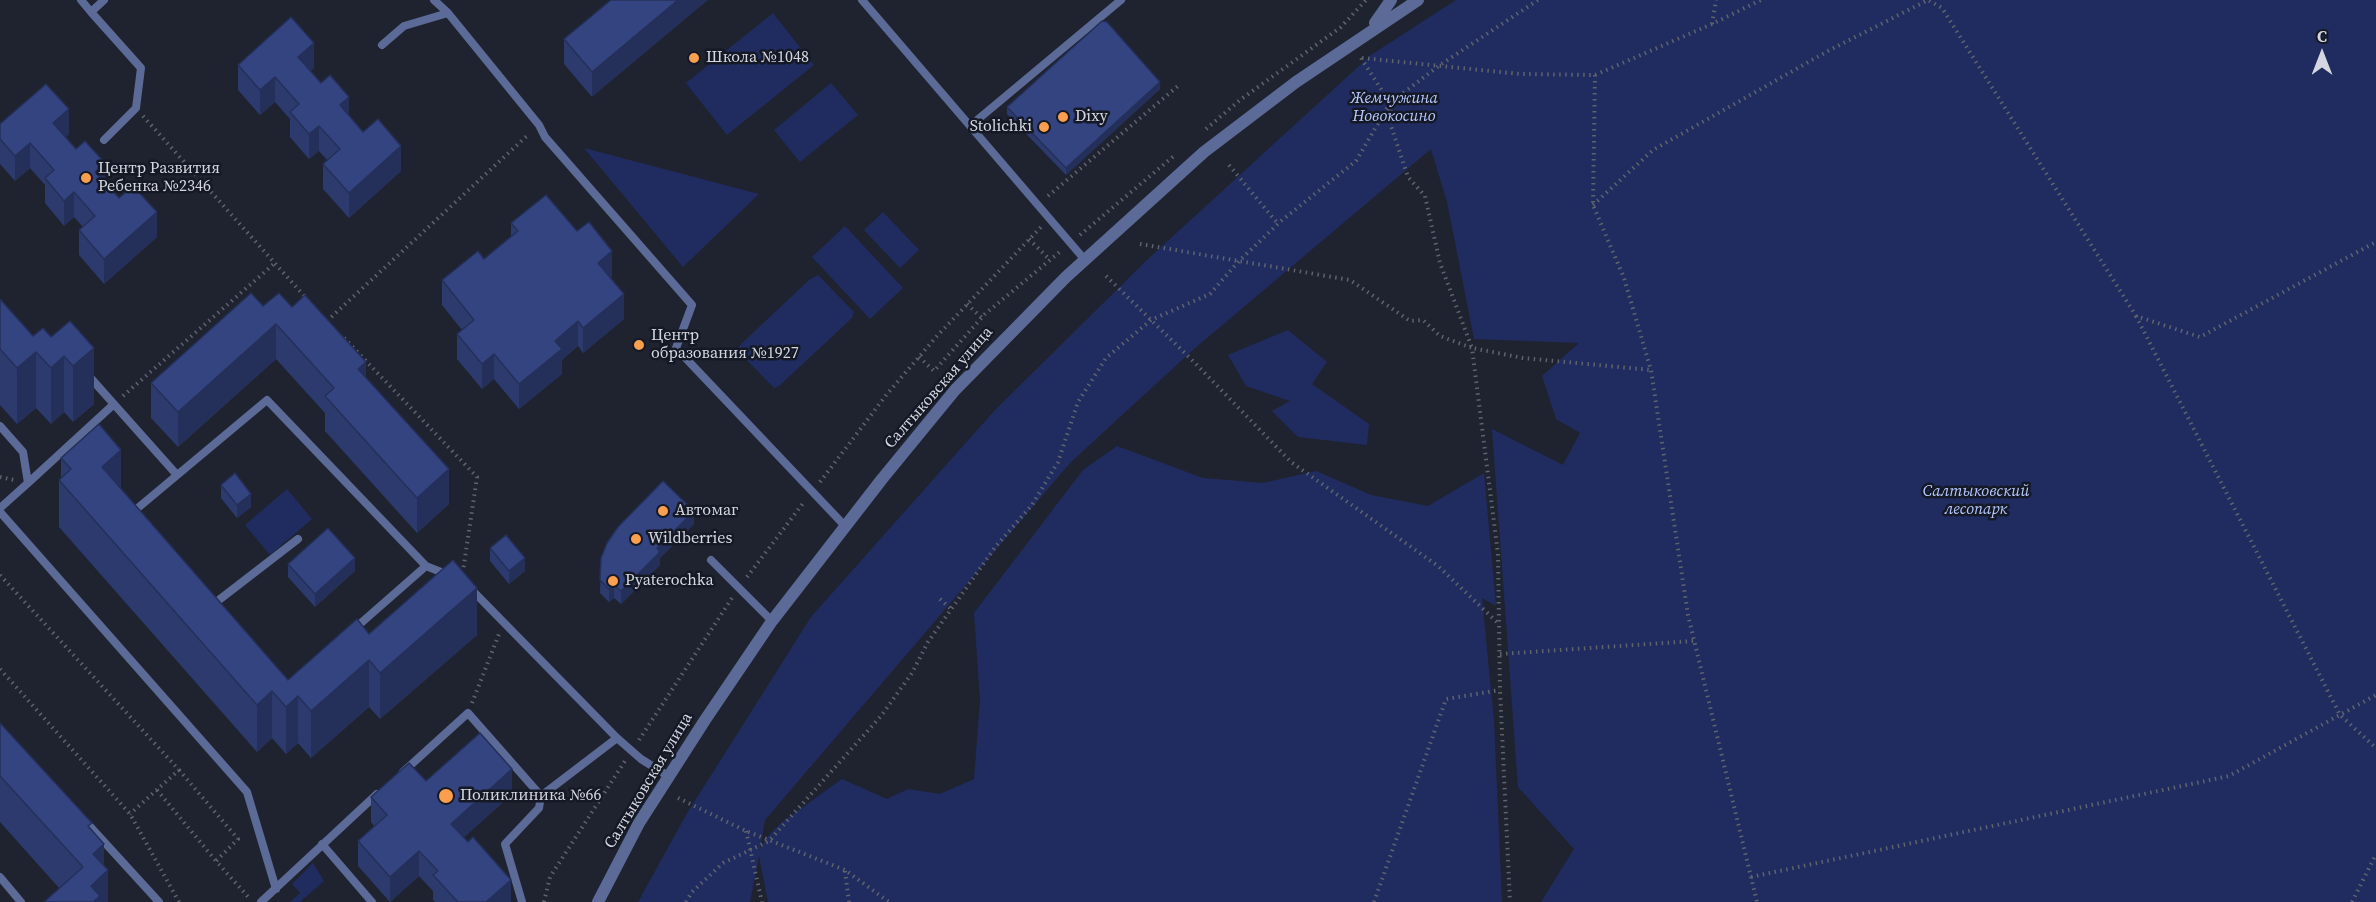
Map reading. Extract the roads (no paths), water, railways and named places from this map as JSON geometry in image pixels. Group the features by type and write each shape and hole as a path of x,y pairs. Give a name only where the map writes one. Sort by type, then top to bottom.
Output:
{"street":[{"path":"1356,40 1379,19 1391,0"},
{"name":"Салтыковская улица","path":"598,902 639,823 668,776 772,621 955,390 1085,260 1211,147 1260,108 1356,40 1418,0"}],"lane":[{"path":"81,0 141,68 136,108 104,140"},
{"path":"91,12 104,0"},
{"path":"434,0 539,125 545,137 692,305 676,348 845,526"},
{"path":"862,0 1085,260"},
{"path":"970,126 1120,0"},
{"path":"382,45 404,26 448,14"},
{"path":"79,365 177,475"},
{"path":"141,520 133,512 267,400 426,566 462,580 617,738 668,776"},
{"path":"114,404 0,510 248,792 276,889"},
{"path":"0,426 23,452 28,483"},
{"path":"215,603 298,539"},
{"path":"711,560 772,621"},
{"path":"349,634 426,566"},
{"path":"207,595 222,611"},
{"path":"399,775 468,713 541,796"},
{"path":"522,902 505,844 539,808 541,796 617,738"},
{"path":"261,902 322,843 382,790"},
{"path":"80,815 159,902"},
{"path":"322,843 372,902"},
{"path":"0,877 21,902"}],"place":[{"name":"Школа №1048","path":"694,58"},
{"name":"Dixy","path":"1063,117"},
{"name":"Stolichki","path":"1044,127"},
{"name":"Центр Развития Ребенка №2346","path":"86,178"},
{"name":"Центр образования №1927","path":"639,345"},
{"name":"Автомаг","path":"663,511"},
{"name":"Wildberries","path":"636,539"},
{"name":"Pyaterochka","path":"613,581"},
{"name":"Поликлиника №66","path":"446,796"}],"park label":[{"name":"Жемчужина Новокосино","path":"1394,108"},
{"name":"Салтыковский лесопарк","path":"1976,501"}]}
